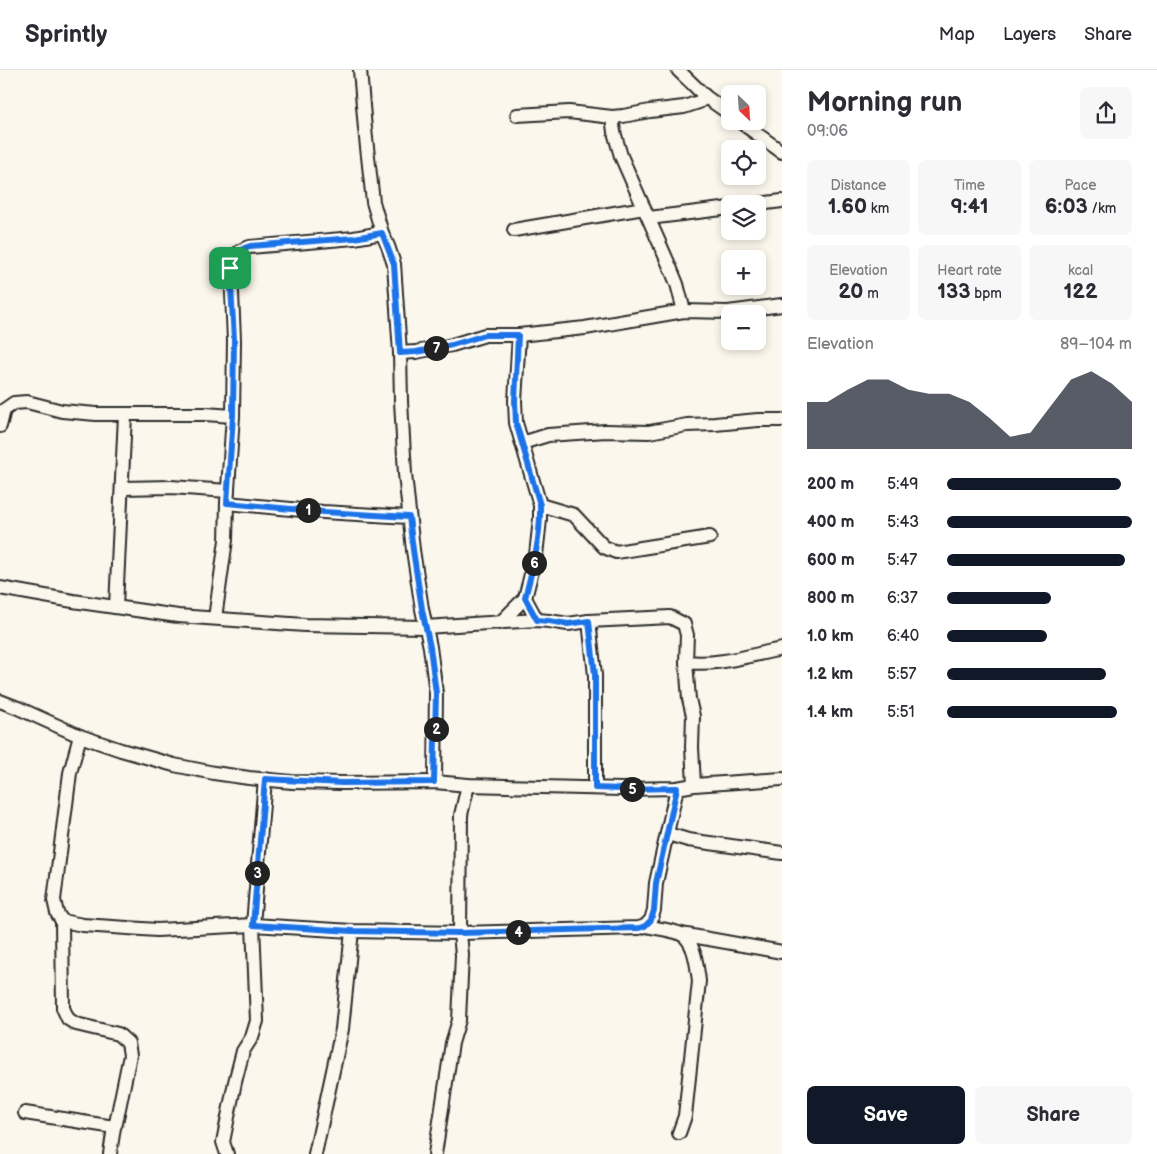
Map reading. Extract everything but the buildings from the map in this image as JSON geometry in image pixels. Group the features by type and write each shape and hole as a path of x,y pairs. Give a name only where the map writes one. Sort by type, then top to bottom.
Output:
{"street":[{"path":"360,70 364,129 373,202 394,264 409,517 436,693 434,782"},
{"path":"678,70 706,97 721,108"},
{"path":"517,115 569,112 612,117 684,107 699,102 706,97"},
{"path":"612,117 621,156 677,284 684,311"},
{"path":"751,130 782,152"},
{"path":"766,203 782,201"},
{"path":"514,230 646,213 721,209"},
{"path":"215,618 226,540 233,416 234,340 230,268 234,256 240,250 250,246 354,238 382,233"},
{"path":"400,353 452,345 485,335 518,335 584,328 684,311 728,312 782,305"},
{"path":"500,623 525,598 536,555 540,519 540,505 516,423 518,335"},
{"path":"0,426 4,410 14,404 27,402 62,411 96,414 205,414 233,416"},
{"path":"116,607 125,415"},
{"path":"522,442 548,435 606,431 649,432 688,425 782,420"},
{"path":"122,488 171,487 324,512 409,517"},
{"path":"540,505 574,515 604,547 616,552 710,537"},
{"path":"0,588 178,616 305,625 425,627 537,620 568,624 589,621 670,618 684,624 687,635 686,662 689,699 693,716 694,786"},
{"path":"525,598 537,620"},
{"path":"589,621 595,675 595,788"},
{"path":"686,662 715,662 782,649"},
{"path":"0,701 80,736 121,750 174,765 214,773 265,779 342,783 434,782 468,785 622,789 677,788 782,779"},
{"path":"80,736 70,773 54,900 57,913 62,921 63,1008 68,1019 76,1024 118,1034 128,1043 130,1056 110,1154"},
{"path":"227,1154 224,1142 235,1082 244,1051 257,1021 253,925 265,779"},
{"path":"435,1154 452,1042 459,1020 462,955 460,933 461,815 468,785"},
{"path":"62,921 83,925 157,930 253,925 352,931 460,933 639,928 645,926 651,920 654,910 656,883 677,788"},
{"path":"668,834 688,840 782,853"},
{"path":"645,926 782,952"},
{"path":"315,1154 342,1029 352,931"},
{"path":"679,1134 685,1116 699,981 698,968 691,944 682,934"},
{"path":"25,1113 114,1127"}],"route":[{"path":"382,233 394,264 400,353 452,345 485,335 518,335 516,423 540,505 536,555 525,598 537,620 568,624 589,621 595,675 595,788 677,788 656,883 654,910 651,920 645,926 633,929 460,933 352,931 253,925 265,779 292,782 342,783 434,782 436,693 409,517 324,512 227,503 233,416 234,340 230,268 234,256 240,250 250,246 354,238 382,233"}]}
